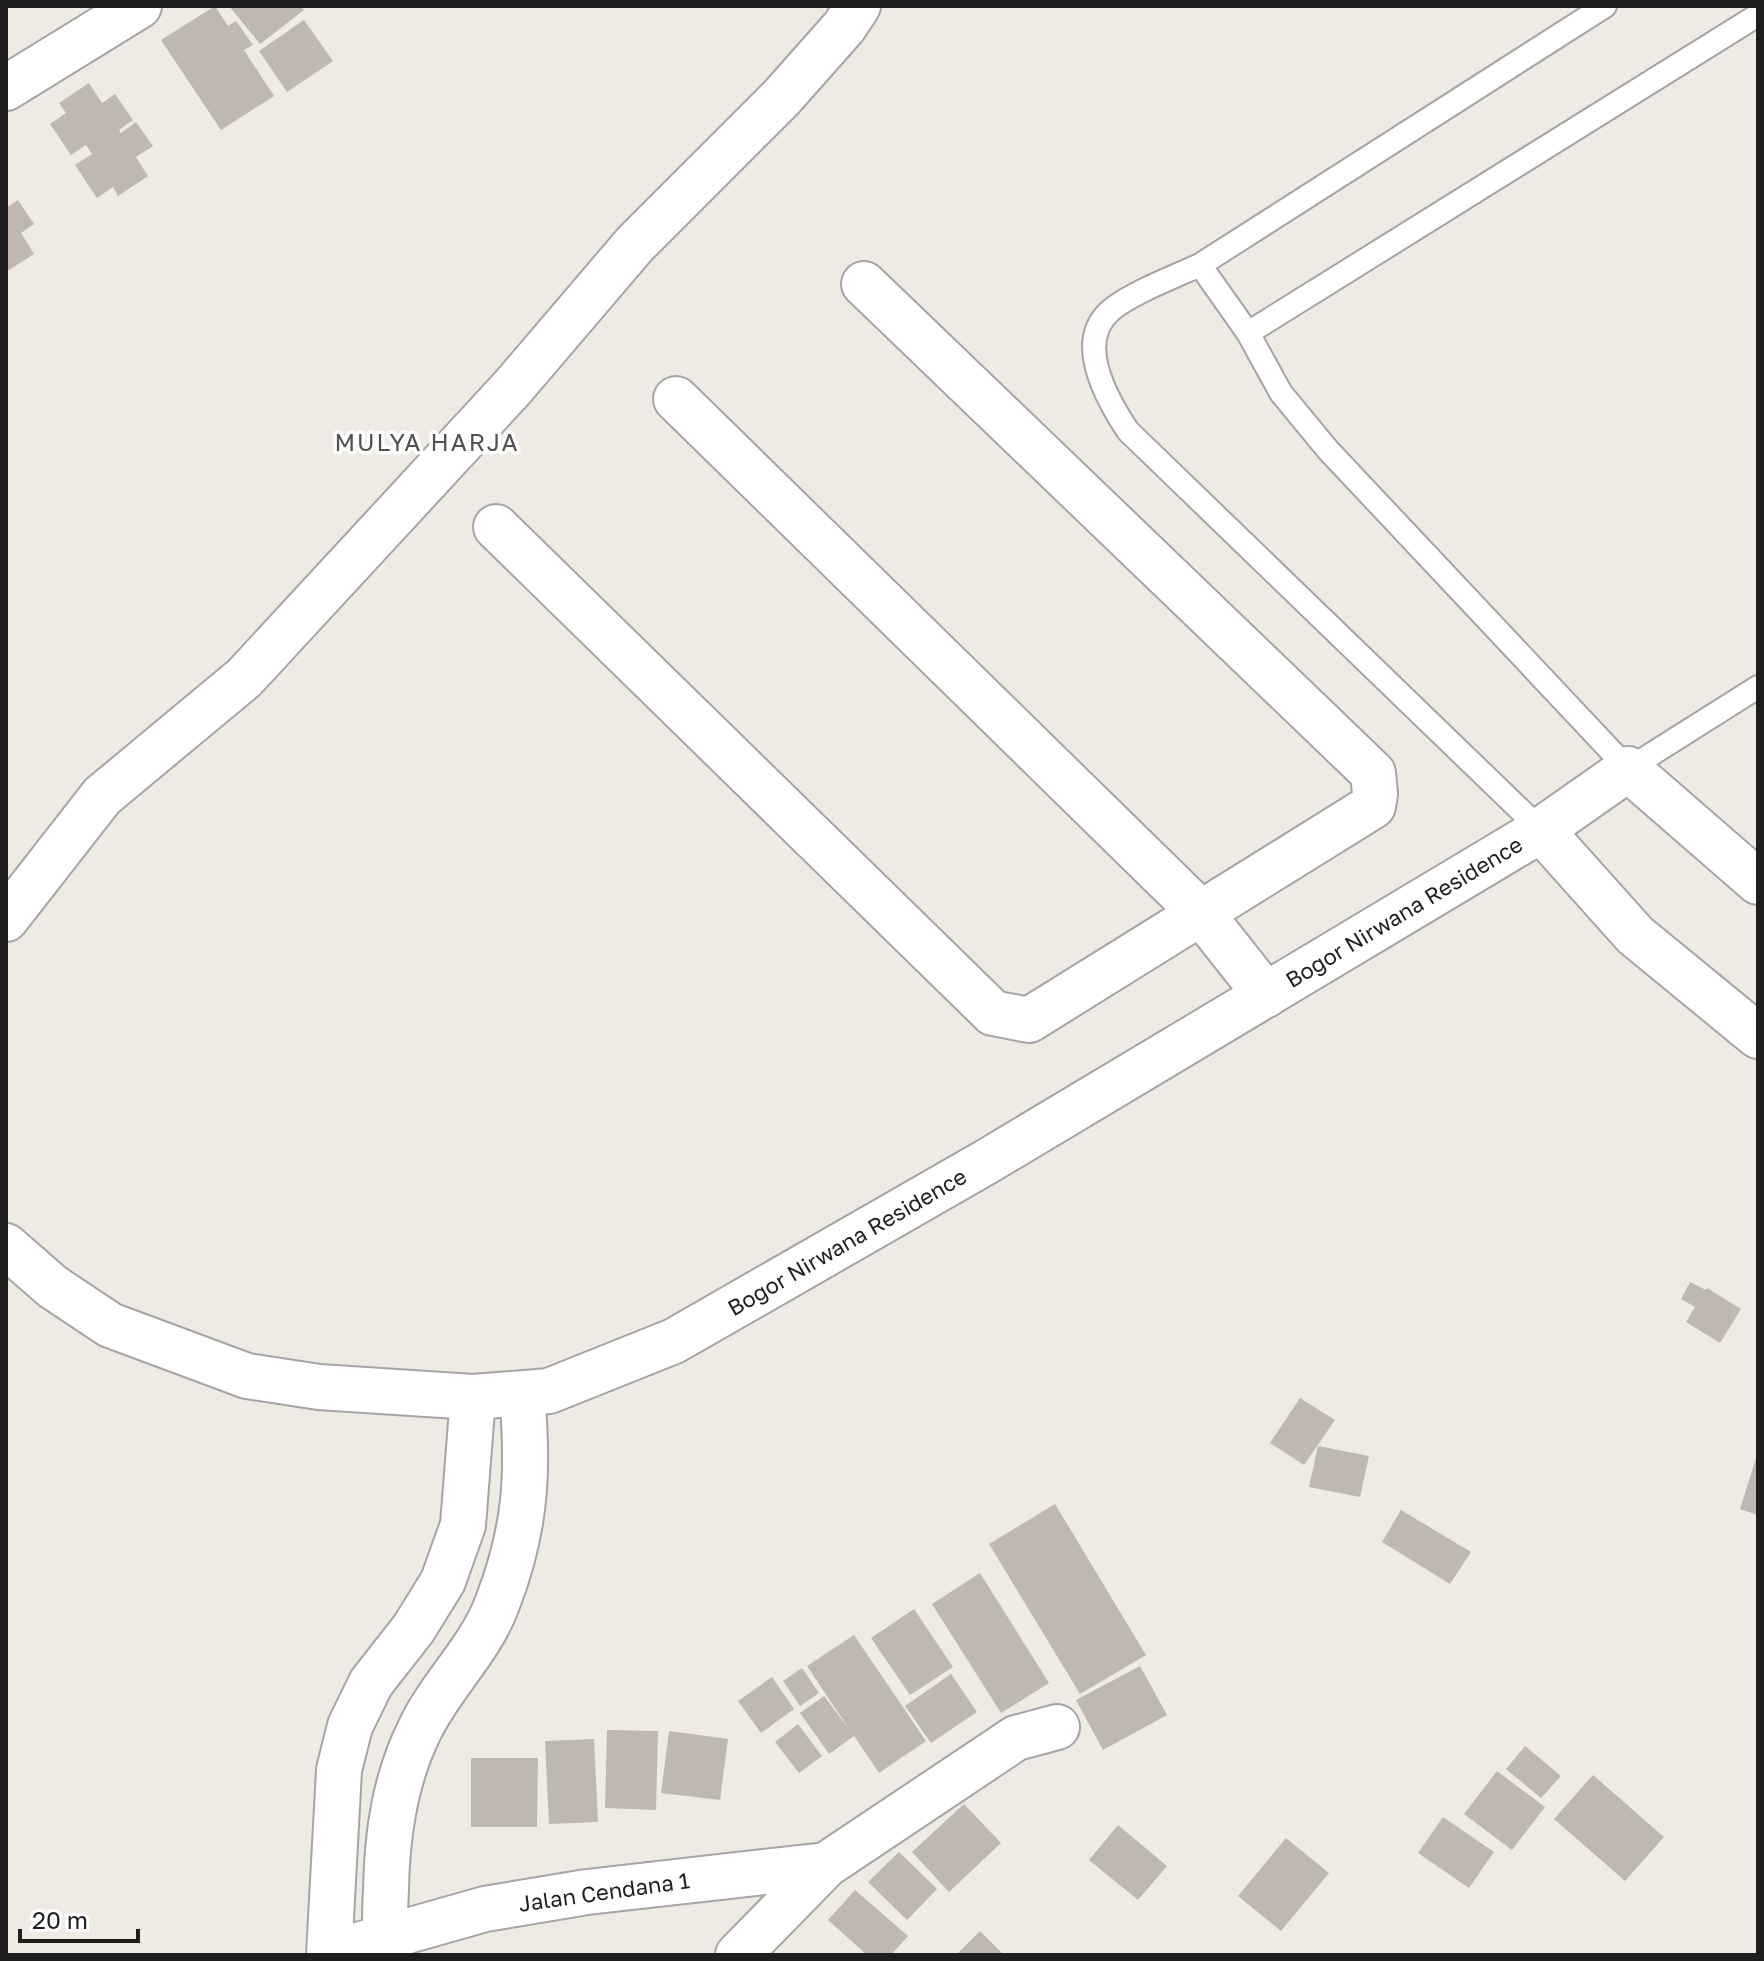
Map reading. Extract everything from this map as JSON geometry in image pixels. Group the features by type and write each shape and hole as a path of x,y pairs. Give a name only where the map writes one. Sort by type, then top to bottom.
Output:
{"street":[{"path":"6,88 139,6"},
{"path":"6,919 102,796 244,678 513,387 635,244 782,97 844,27 858,6"},
{"path":"496,527 993,1013 1029,1020 1373,806 1373,773 864,284"},
{"path":"676,399 1201,913 1266,995"},
{"path":"1628,769 1758,882"},
{"name":"Bogor Nirwana Residence","path":"6,1246 53,1287 110,1325 247,1376 319,1387 473,1397 549,1391 674,1341 986,1162 1541,830 1628,769"},
{"path":"1541,830 1635,935 1758,1036"},
{"path":"387,1946 387,1844 399,1781 420,1728 496,1608 511,1565 527,1480 522,1394"},
{"path":"329,1955 339,1770 350,1726 371,1683 414,1628 443,1581 463,1525 473,1397"},
{"path":"443,1581 496,1608"},
{"path":"738,1955 826,1865 1016,1738 1057,1727"},
{"name":"Jalan Cendana 1","path":"329,1955 387,1946 485,1909 587,1892 826,1865"}],"lane":[{"path":"1541,830 1128,431 1111,405 1098,374 1095,354 1100,326 1110,311 1200,265 1605,6"},
{"path":"1248,333 1758,15"},
{"path":"1200,265 1248,333 1281,393 1328,450 1628,769 1758,687"}],"building":[{"path":"215,6 228,26 236,21 253,45 244,50 274,96 221,130 161,40"},
{"path":"229,6 301,6 304,10 260,44"},
{"path":"304,20 333,61 287,92 259,51"},
{"path":"89,83 102,103 115,94 133,120 119,130 121,133 136,122 153,146 136,157 148,176 118,196 113,187 97,198 75,165 92,154 86,145 71,155 50,124 66,113 59,103"},
{"path":"18,200 34,224 21,233 34,254 6,272 6,208"},
{"path":"1690,1282 1707,1288 1741,1309 1720,1343 1686,1322 1695,1307 1681,1299"},
{"path":"1300,1398 1335,1420 1304,1465 1270,1443"},
{"path":"1318,1446 1369,1456 1360,1497 1309,1487"},
{"path":"1758,1455 1758,1515 1740,1509"},
{"path":"1055,1504 1146,1655 1080,1694 989,1544"},
{"path":"1401,1510 1471,1552 1450,1584 1382,1542"},
{"path":"980,1573 1049,1683 1001,1713 932,1604"},
{"path":"914,1609 953,1667 910,1695 871,1638"},
{"path":"854,1635 926,1741 879,1773 854,1736 829,1754 800,1713 824,1696 849,1729 807,1666"},
{"path":"1140,1666 1167,1715 1103,1750 1076,1700"},
{"path":"802,1668 819,1693 800,1706 783,1681"},
{"path":"951,1674 977,1712 931,1743 905,1706"},
{"path":"772,1677 794,1709 761,1733 738,1701"},
{"path":"798,1724 822,1756 799,1773 775,1742"},
{"path":"607,1730 658,1731 656,1810 605,1808"},
{"path":"669,1731 728,1739 720,1800 661,1793"},
{"path":"594,1739 598,1822 549,1824 545,1741"},
{"path":"1525,1746 1561,1776 1541,1798 1506,1769"},
{"path":"471,1758 538,1758 537,1827 471,1827"},
{"path":"1497,1771 1545,1807 1512,1850 1464,1814"},
{"path":"1593,1775 1664,1837 1625,1881 1554,1819"},
{"path":"964,1804 1001,1843 949,1892 912,1852"},
{"path":"1443,1817 1494,1852 1469,1888 1418,1853"},
{"path":"1118,1825 1167,1866 1138,1900 1089,1860"},
{"path":"1286,1838 1329,1873 1281,1931 1238,1896"},
{"path":"899,1852 937,1889 907,1920 868,1882"},
{"path":"855,1890 908,1936 891,1955 867,1955 828,1920"},
{"path":"980,1931 1004,1955 956,1955"}],"district":[{"name":"MULYA HARJA","path":"427,443"}]}
